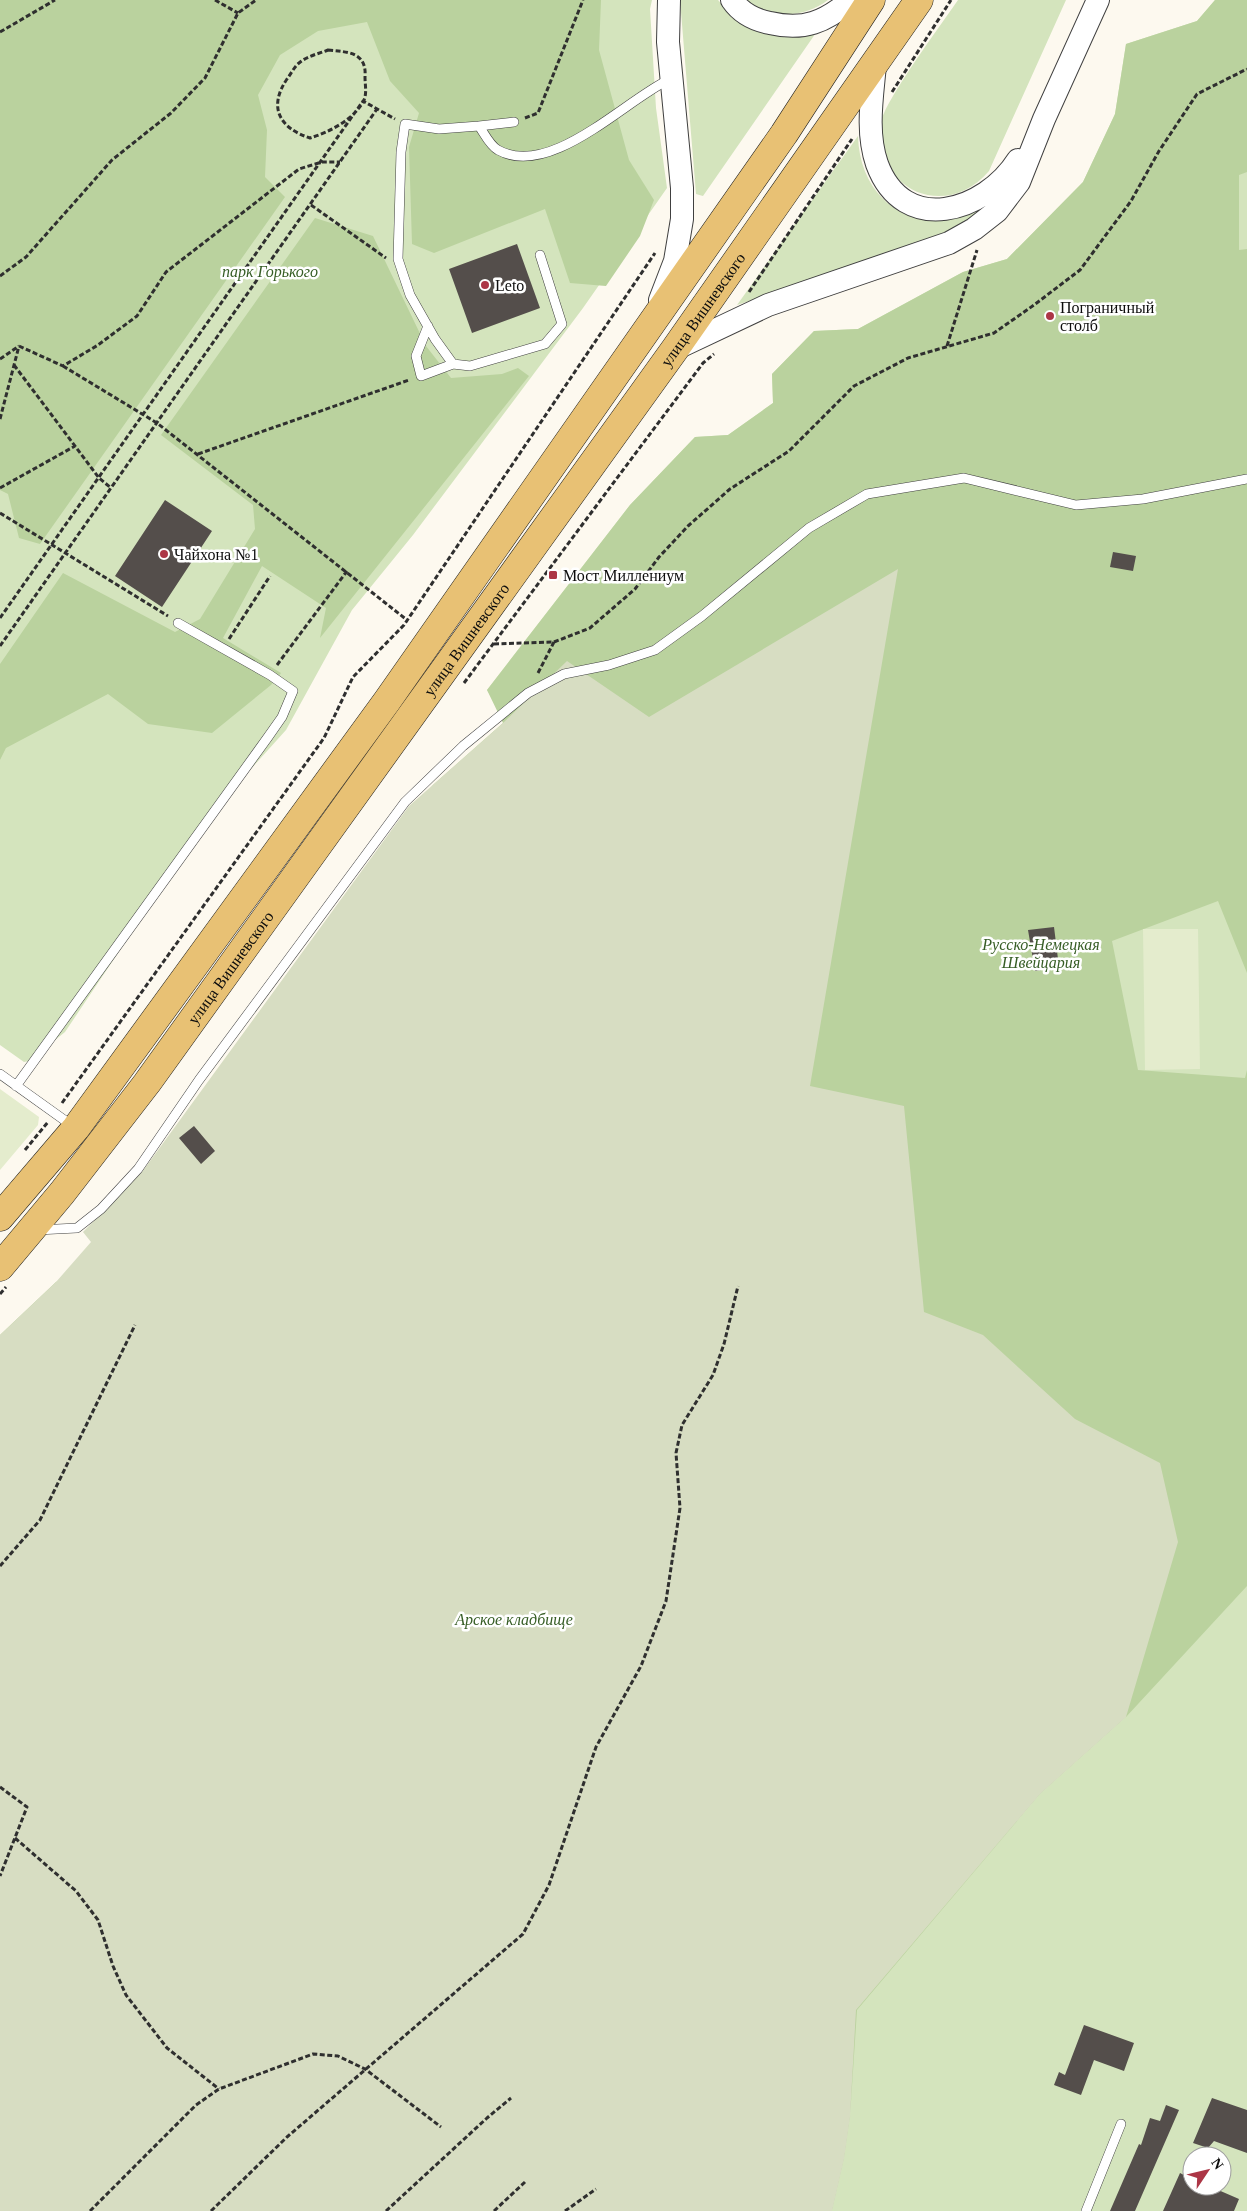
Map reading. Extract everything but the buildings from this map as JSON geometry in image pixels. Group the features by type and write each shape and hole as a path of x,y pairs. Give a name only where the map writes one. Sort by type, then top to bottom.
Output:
{"main road":[{"name":"улица Вишневского","path":"0,1217 65,1121 387,701 784,134 871,0"},
{"name":"улица Вишневского","path":"0,1267 147,1083 675,349 875,66 919,0"}],"street":[{"path":"650,326 675,261 682,219 682,188 670,79 668,42 669,0"},
{"path":"732,0 738,10 760,21 799,27 835,14 851,0"},
{"path":"675,349 768,305 903,261 948,243 974,229 997,211 1019,182 1044,119 1098,0"},
{"path":"875,66 870,115 872,144 877,164 887,184 903,200 922,208 939,211 955,207 971,202 990,190 1015,164 1044,119"}],"lane":[{"path":"479,126 496,150 522,158 556,150 670,79"},
{"path":"453,364 410,295 398,259 401,152 405,124 438,129 514,122"},
{"path":"428,326 416,356 422,376 453,364 470,366 544,344 562,324 540,255"},
{"path":"31,1230 77,1228 102,1208 120,1189 138,1169 204,1074 405,802 463,746 528,693 564,674 609,665 654,650 702,616 809,528 866,494 964,478 1076,505 1143,499 1247,479"},
{"path":"16,1086 282,717 293,691 270,675 178,623"},
{"path":"0,1074 65,1121"},
{"path":"1086,2211 1121,2124"}],"path":[{"path":"0,32 55,0"},
{"path":"215,0 238,13"},
{"path":"0,276 26,257 112,160 171,113 206,78 238,13 256,0"},
{"path":"514,122 538,113 582,0"},
{"path":"889,98 951,0"},
{"path":"0,618 363,101 367,68 360,57 345,52 328,50 298,63 281,88 277,103 279,115 286,126 298,134 310,138 342,124 363,101"},
{"path":"493,644 554,642 590,628 636,589 660,557 688,526 730,490 789,451 854,386 908,358 994,333 1080,270 1131,201 1159,151 1197,94 1247,69"},
{"path":"363,101 405,124"},
{"path":"0,646 377,109"},
{"path":"746,298 854,136"},
{"path":"63,366 98,345 137,316 166,272 299,169 322,162 340,162"},
{"path":"310,205 401,269"},
{"path":"24,1152 65,1121 324,738 353,677 407,620 654,255 657,246"},
{"path":"947,347 977,250"},
{"path":"19,346 63,366 144,413 407,620"},
{"path":"0,359 19,346"},
{"path":"0,419 19,346"},
{"path":"14,365 99,478 111,488"},
{"path":"198,454 422,376"},
{"path":"0,488 75,446"},
{"path":"0,513 178,623"},
{"path":"270,675 347,571"},
{"path":"223,648 270,576"},
{"path":"528,693 554,642"},
{"path":"211,2211 286,2136 523,1934 549,1885 596,1747 641,1666 666,1601 680,1508 676,1453 682,1425 713,1375 724,1344 738,1286"},
{"path":"0,1566 40,1520 135,1325"},
{"path":"0,1787 27,1807 0,1876"},
{"path":"15,1838 76,1891 98,1920 113,1966 126,1995 166,2048 220,2090"},
{"path":"90,2211 196,2105 220,2090 312,2054 338,2056 365,2069 441,2127"},
{"path":"386,2211 511,2098"},
{"path":"494,2211 525,2182"},
{"path":"566,2211 596,2189"}],"green space":[{"name":"парк Горького","path":"0,0 652,0 650,9 656,108 667,188 583,308 413,535 352,610 286,730 214,810 65,1032 29,1061 24,1062 0,1045"},
{"path":"0,0 601,0 599,50 629,160 654,200 640,236 606,286 570,283 545,209 434,253 412,244 409,147 419,113 390,81 367,22 318,31 280,55 258,95 267,130 265,177 285,197 40,544 19,538 8,494 0,490"},
{"path":"680,0 718,0 728,11 820,27 703,196 696,194"},
{"path":"746,0 828,0 819,6 798,13 776,14 765,11"},
{"path":"958,0 1066,0 989,171 972,186 953,194 934,196 916,191 900,181 888,166 882,146 881,123 884,113 902,81"},
{"name":"Русско-Немецкая Швейцария","path":"1215,0 1247,0 1247,2211 832,2211 844,2159 850,2117 856,2010 1040,1794 1126,1717 487,690 630,505 695,437 728,435 773,403 772,374 814,331 858,329 963,272 1007,259 1083,182 1115,114 1126,44 1197,21"},
{"name":"Арское кладбище","path":"1215,0 1247,0 1247,172 1239,175 1239,250 1247,249 1247,973 1218,901 1112,941 1138,1070 1245,1078 1247,1070 1247,1586 1126,1717 1040,1794 857,2010 850,2117 844,2159 832,2211 0,2211 0,1335 56,1282 119,1254 433,785 503,723 487,690 630,505 695,437 728,435 773,403 772,374 814,331 858,329 963,272 1007,259 1083,182 1115,114 1126,44 1197,21"},
{"path":"858,136 862,162 871,184 885,201 903,213 924,220 946,220 969,214 992,201 943,239 737,305"},
{"path":"315,218 373,236 426,346 451,378 502,374 518,368 529,376 320,638 326,608 262,566 223,638 281,673 271,685 212,733 148,724 108,694 6,748 0,760 0,664 63,573 175,632 200,619 255,529 253,505 161,435"},
{"name":"Арское кладбище","path":"898,569 810,1086 904,1106 924,1312 983,1335 1075,1419 1160,1463 1178,1542 1126,1717 1040,1794 856,2010 850,2117 844,2159 832,2211 0,2211 0,1335 56,1282 91,1242 83,1232 142,1172 409,806 503,723 567,661 649,717"},
{"path":"1143,929 1198,929 1200,1069 1145,1070"},
{"path":"0,1089 39,1117 38,1125 0,1170"}],"place":[{"name":"Leto","path":"485,285"},
{"name":"Пограничный столб","path":"1050,316"},
{"name":"Чайхона №1","path":"164,554"},
{"name":"Мост Миллениум","path":"553,575"}]}
